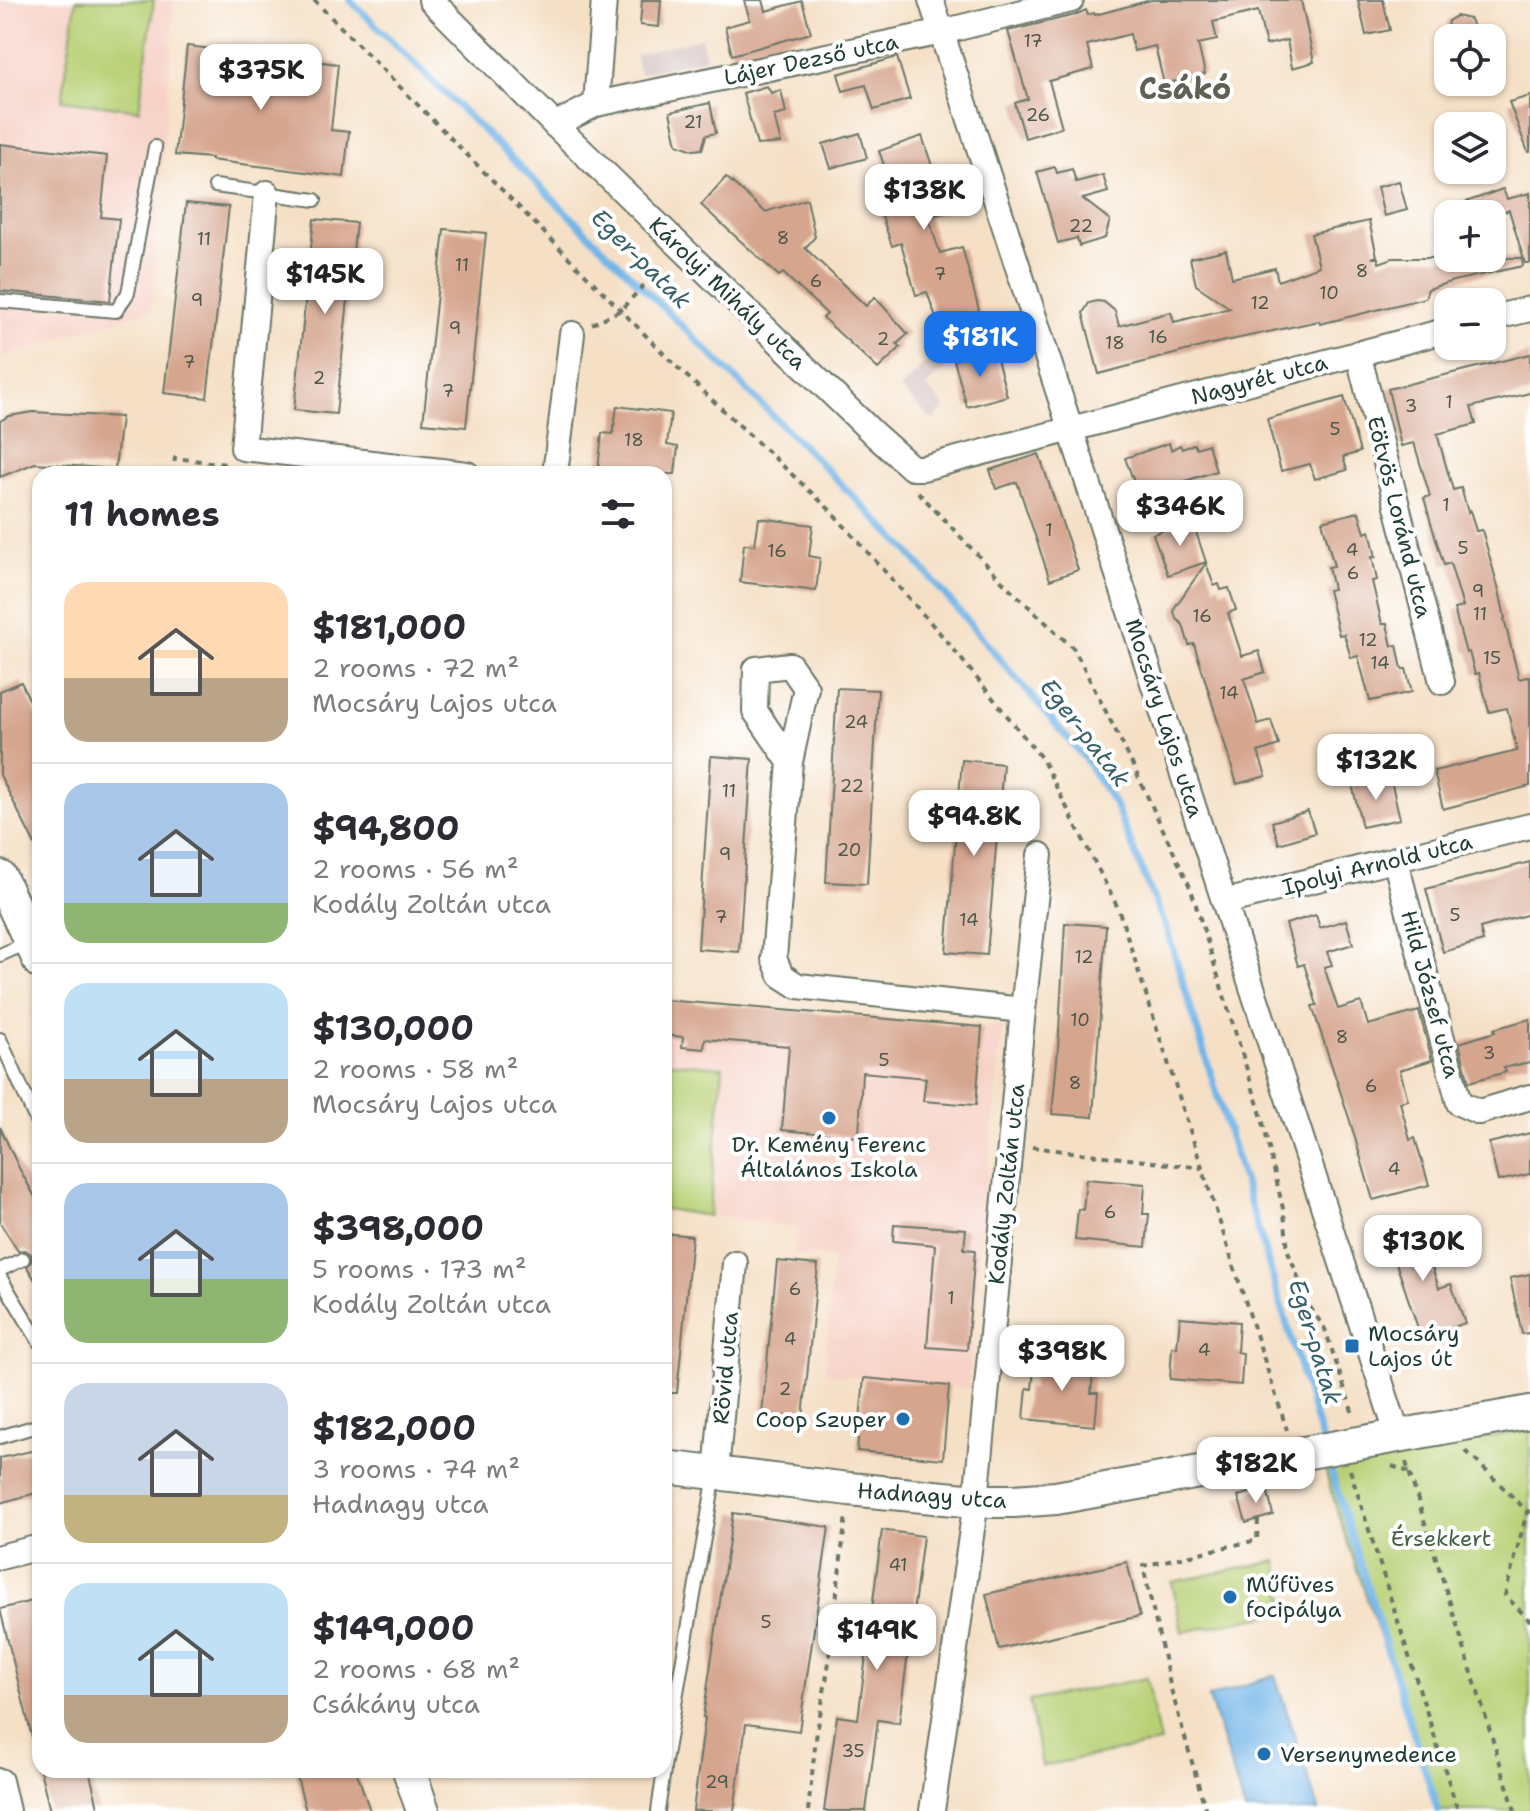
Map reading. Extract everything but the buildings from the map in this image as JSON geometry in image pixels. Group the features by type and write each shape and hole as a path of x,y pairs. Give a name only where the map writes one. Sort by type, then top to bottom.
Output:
{"street":[{"name":"Károlyi Mihály utca","path":"431,0 555,125 912,468"},
{"path":"596,104 604,0"},
{"name":"Mocsáry Lajos utca","path":"931,0 1398,1436"},
{"name":"Lájer Dezső utca","path":"555,125 596,104 942,32 1071,0"},
{"path":"267,193 243,448 361,466"},
{"path":"1506,315 1530,309"},
{"path":"556,466 572,334"},
{"name":"Nagyrét utca","path":"1070,429 1434,334"},
{"name":"Eötvös Loránd utca","path":"1358,353 1442,682"},
{"path":"912,468 923,468 1070,429"},
{"path":"790,762 774,958 781,975 798,986 1023,1010"},
{"name":"Ipolyi Arnold utca","path":"1225,902 1530,826"},
{"name":"Kodály Zoltán utca","path":"932,1811 976,1501 1040,855"},
{"name":"Hild József utca","path":"1395,859 1459,1103 1479,1112 1530,1097"},
{"path":"0,877 32,945"},
{"name":"Rövid utca","path":"716,1472 735,1263"},
{"name":"Hadnagy utca","path":"672,1468 849,1489 976,1501 1014,1501 1056,1498 1295,1455 1351,1450 1398,1436 1530,1412"},
{"path":"0,1557 32,1549"},
{"path":"412,1778 423,1811"},
{"path":"0,1781 7,1811"}],"lane":[{"path":"0,301 116,311 128,293 155,147"},
{"path":"215,186 315,200"},
{"path":"0,955 32,951"},
{"path":"0,1039 32,1111"},
{"path":"0,1270 23,1259"},
{"path":"0,1277 32,1330"},
{"path":"0,1437 32,1427"},
{"path":"672,1722 716,1472"},
{"path":"658,1811 663,1778"}],"path":[{"path":"314,0 688,377 830,510 946,640 1042,759 1118,908 1295,1455"},
{"path":"572,334 621,310 663,264"},
{"path":"174,466 175,458 242,466 243,448"},
{"path":"912,468 913,486 1008,587 1074,649 1191,889 1262,1118 1284,1213 1288,1251 1308,1304 1325,1329 1351,1450 1458,1811"},
{"path":"1010,1144 1202,1168"},
{"path":"1459,1443 1529,1512 1505,1595 1530,1621"},
{"path":"1409,1472 1515,1811"},
{"path":"808,1811 849,1489"},
{"path":"1206,1811 1171,1689 1143,1566 1257,1540 1258,1519"}],"shaded area":[{"path":"0,0 175,0 152,309 0,358"},
{"path":"701,38 706,58 640,74 635,55"},
{"path":"935,354 947,366 926,387 945,407 932,420 900,389"},
{"name":"Dr. Kemény Ferenc Általános Iskola","path":"672,1001 982,1027 1002,1026 968,1388 825,1373 832,1258 794,1255 796,1227 672,1210"}],"green space":[{"path":"76,0 154,0 139,110 62,100"},
{"path":"672,1063 723,1067 709,1216 672,1210"},
{"name":"Érsekkert","path":"1530,1430 1530,1811 1440,1811 1324,1467"},
{"name":"Műfüves focipálya","path":"1277,1561 1287,1612 1182,1632 1172,1582"},
{"path":"1147,1678 1160,1743 1042,1766 1029,1701"}],"water":[{"name":"Versenymedence","path":"1275,1675 1319,1811 1245,1811 1209,1697"}],"waterway":[{"name":"Eger-patak","path":"350,0 906,549 1086,760 1115,805 1168,933 1323,1443"},
{"name":"Eger-patak","path":"1327,1458 1438,1811"}],"place":[{"name":"Dr. Kemény Ferenc Általános Iskola","path":"829,1118"},
{"name":"Mocsáry Lajos út","path":"1352,1346"},
{"name":"Coop Szuper","path":"903,1419"},
{"name":"Műfüves focipálya","path":"1230,1597"},
{"name":"Versenymedence","path":"1264,1754"}],"district":[{"name":"Csákó","path":"1185,89"}]}
